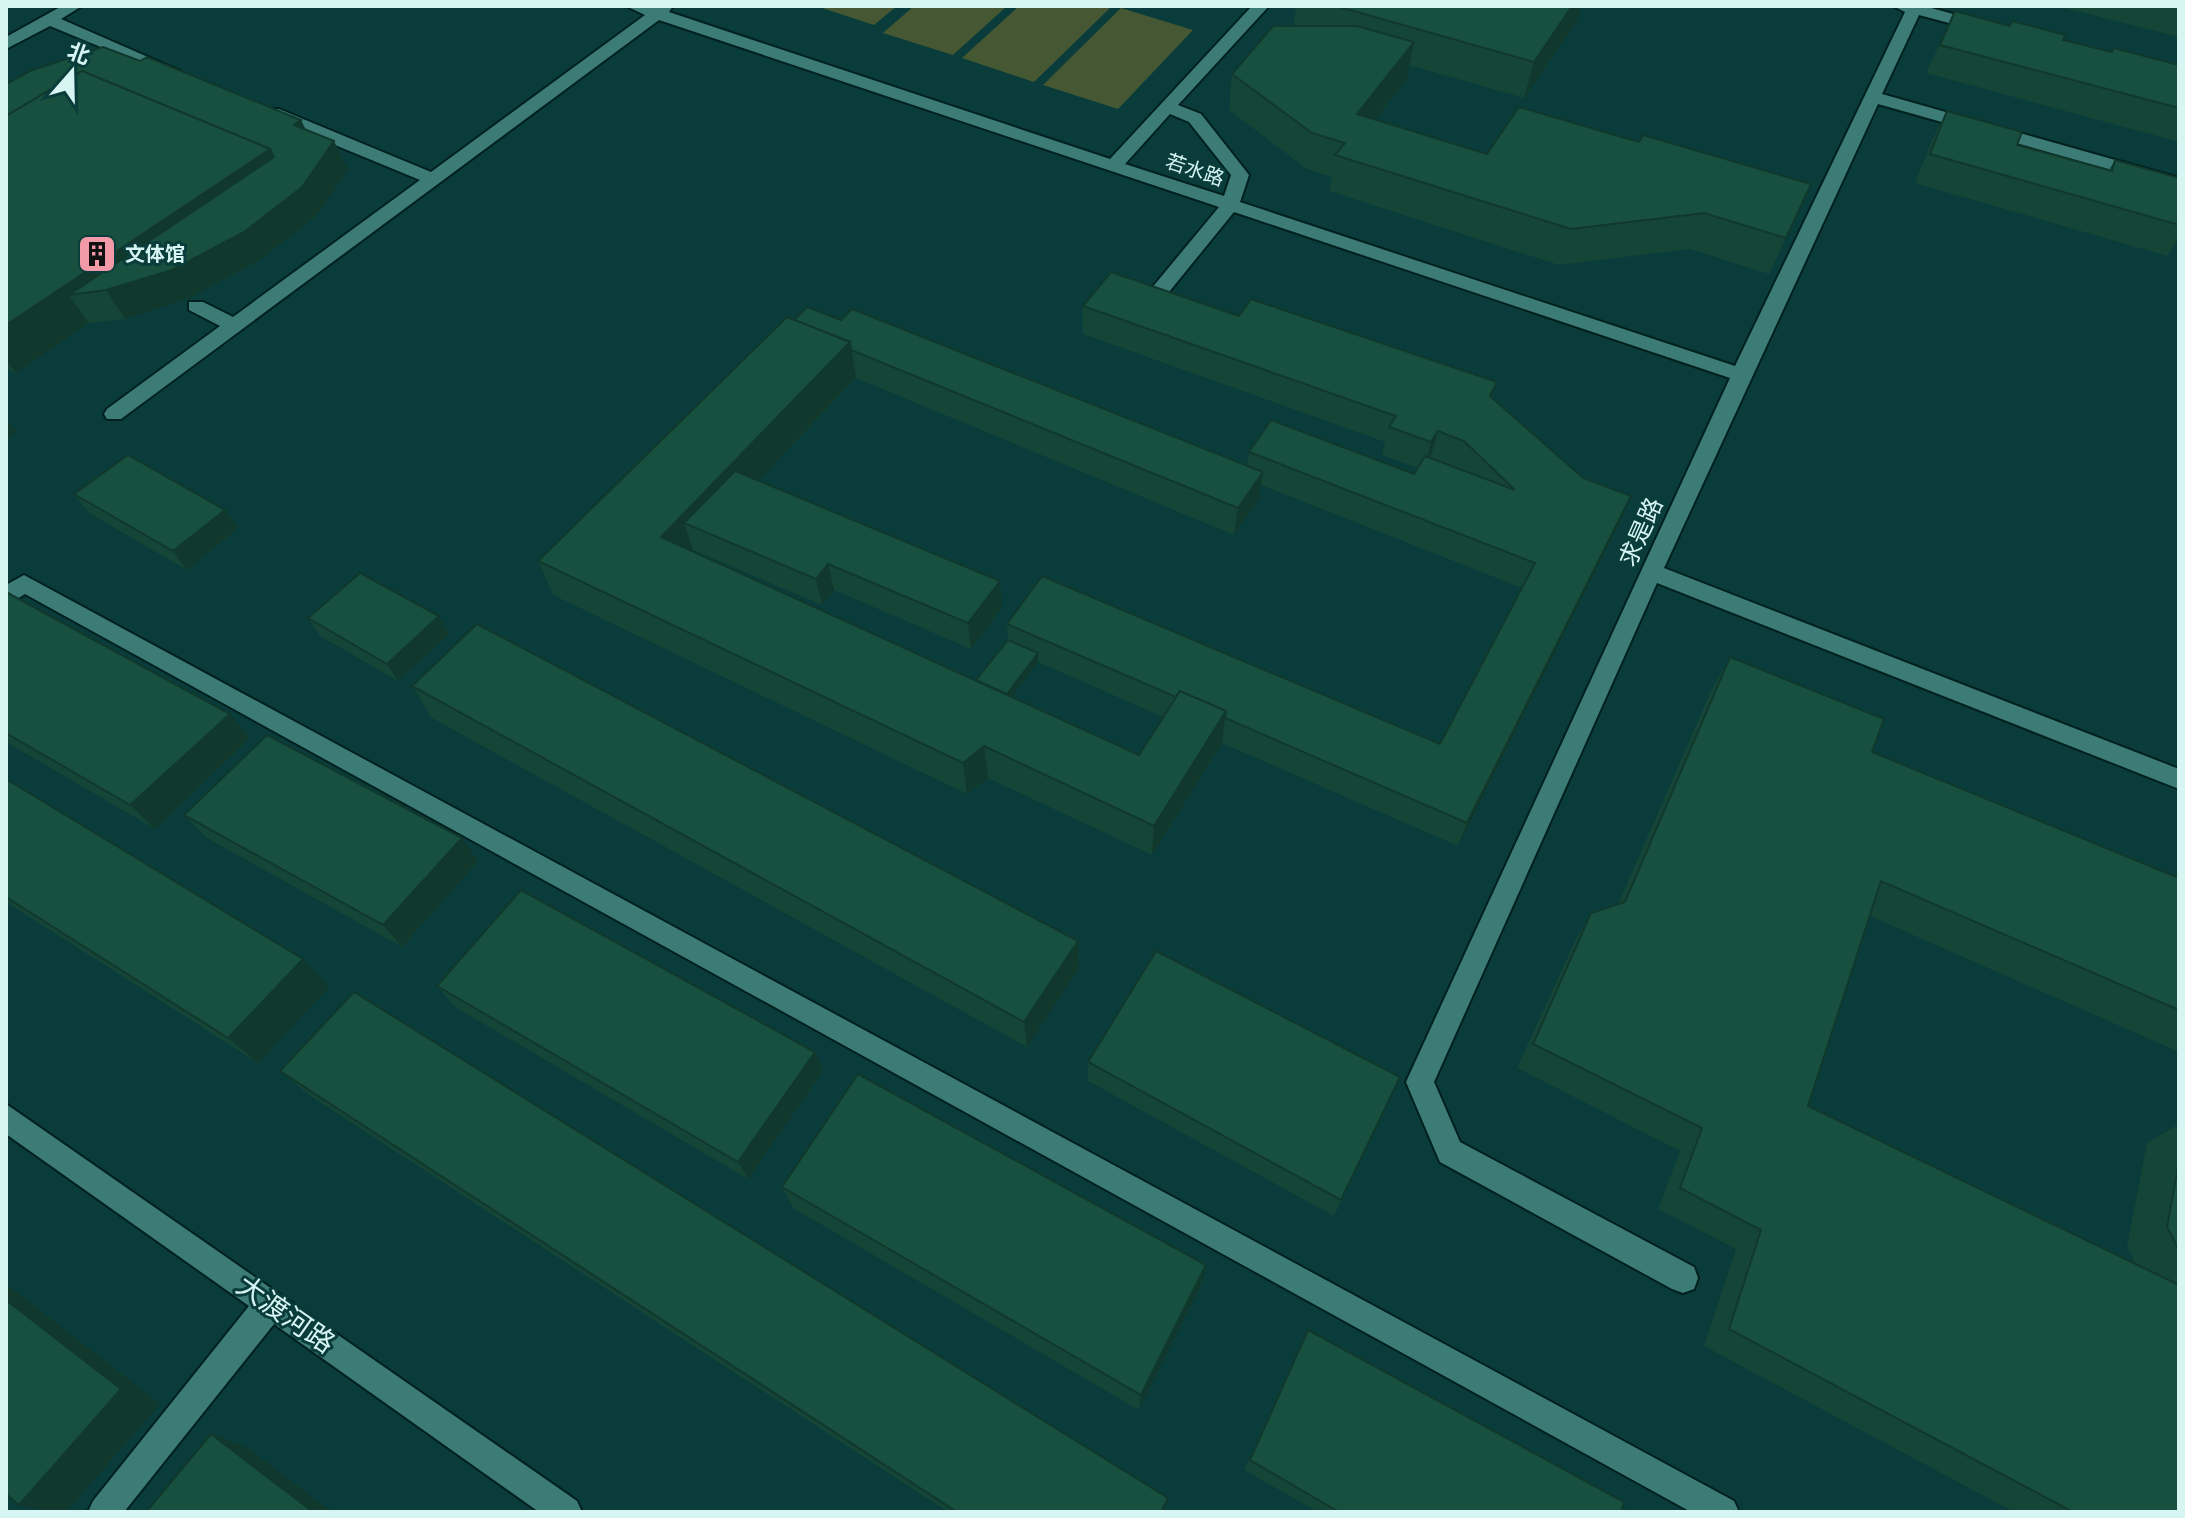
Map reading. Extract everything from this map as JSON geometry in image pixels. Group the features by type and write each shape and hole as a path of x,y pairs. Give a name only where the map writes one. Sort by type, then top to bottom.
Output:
{"street":[{"path":"6,44 74,6"},
{"name":"若水路","path":"634,6 663,10 1113,166 1741,375"},
{"path":"1113,166 1261,6"},
{"path":"1910,7 2003,32"},
{"name":"求是路","path":"1683,1278 1450,1152 1420,1082 1741,375 1873,97 1910,7"},
{"path":"114,414 663,10"},
{"path":"49,20 182,75"},
{"path":"1873,97 2179,184"},
{"path":"256,106 433,179"},
{"path":"1153,299 1230,205 1240,175 1195,118 1167,107"},
{"path":"196,306 234,325"},
{"path":"1651,572 2179,779"},
{"path":"6,597 24,583 1723,1512"},
{"name":"大渡河路","path":"6,1117 566,1512"},
{"path":"104,1512 271,1303"}],"green space":[{"path":"816,6 897,6 874,25"},
{"path":"914,6 1007,6 953,55 883,33"},
{"path":"1019,6 1112,6 1034,82 962,58"},
{"path":"1121,8 1193,30 1118,109 1043,85"}],"building":[{"path":"1336,6 1572,6 1534,62"},
{"path":"1955,11 2010,26 2012,21 2065,35 2063,40 2112,52 2114,48 2179,65 2179,108 1940,45"},
{"path":"1273,26 1357,26 1414,42 1357,114 1487,154 1519,107 1639,142 1643,135 1811,184 1786,238 1704,213 1571,229 1335,155 1345,143 1312,133 1232,74"},
{"path":"103,47 140,61 147,57 301,120 294,125 334,141 302,187 244,232 172,270 106,290 69,295 274,157 270,149 82,71 6,116 6,84 30,71"},
{"name":"文体馆","path":"82,71 270,149 6,325 6,116"},
{"path":"1947,111 2022,132 2017,145 2112,171 2115,160 2179,178 2179,225 1930,154"},
{"path":"1111,272 1239,316 1251,299 1497,382 1490,396 1583,478 1631,496 1467,823 1225,718 1226,711 1180,691 1176,697 1007,624 1042,576 1440,744 1535,563 1249,452 1271,420 1414,474 1425,456 1515,490 1464,441 1438,431 1431,442 1389,427 1396,416 1083,306"},
{"path":"807,307 841,320 852,309 1263,472 1238,508 851,350 850,342 794,320"},
{"path":"787,317 850,342 661,537 1139,755 1180,691 1226,711 1154,826 984,746 963,763 538,561"},
{"path":"128,455 225,510 173,551 74,494"},
{"path":"735,471 1000,581 968,623 828,564 816,579 684,523"},
{"path":"360,573 439,616 387,664 308,618"},
{"path":"6,592 230,714 130,805 6,733"},
{"path":"477,624 1078,941 1024,1022 412,686"},
{"path":"1008,640 1038,653 1007,694 976,680"},
{"path":"1730,657 1884,719 1872,752 2179,878 2179,1010 1881,881 1808,1106 2179,1285 2179,1512 2073,1512 1729,1329 1761,1230 1680,1188 1702,1128 1533,1044 1591,913 1625,902"},
{"path":"267,735 462,838 383,925 184,815"},
{"path":"6,779 303,959 228,1038 6,897"},
{"path":"521,890 815,1052 738,1162 437,986"},
{"path":"1156,951 1400,1077 1341,1200 1088,1062"},
{"path":"354,992 1168,1498 1161,1512 957,1512 280,1071"},
{"path":"858,1074 1206,1265 1141,1395 782,1187"},
{"path":"2179,1162 2179,1250 2167,1227"},
{"path":"6,1300 121,1389 19,1505 6,1494"},
{"path":"1308,1330 1624,1502 1621,1512 1339,1512 1250,1460"},
{"path":"211,1434 313,1512 146,1512"}],"place":[{"name":"文体馆","path":"97,254"}]}
